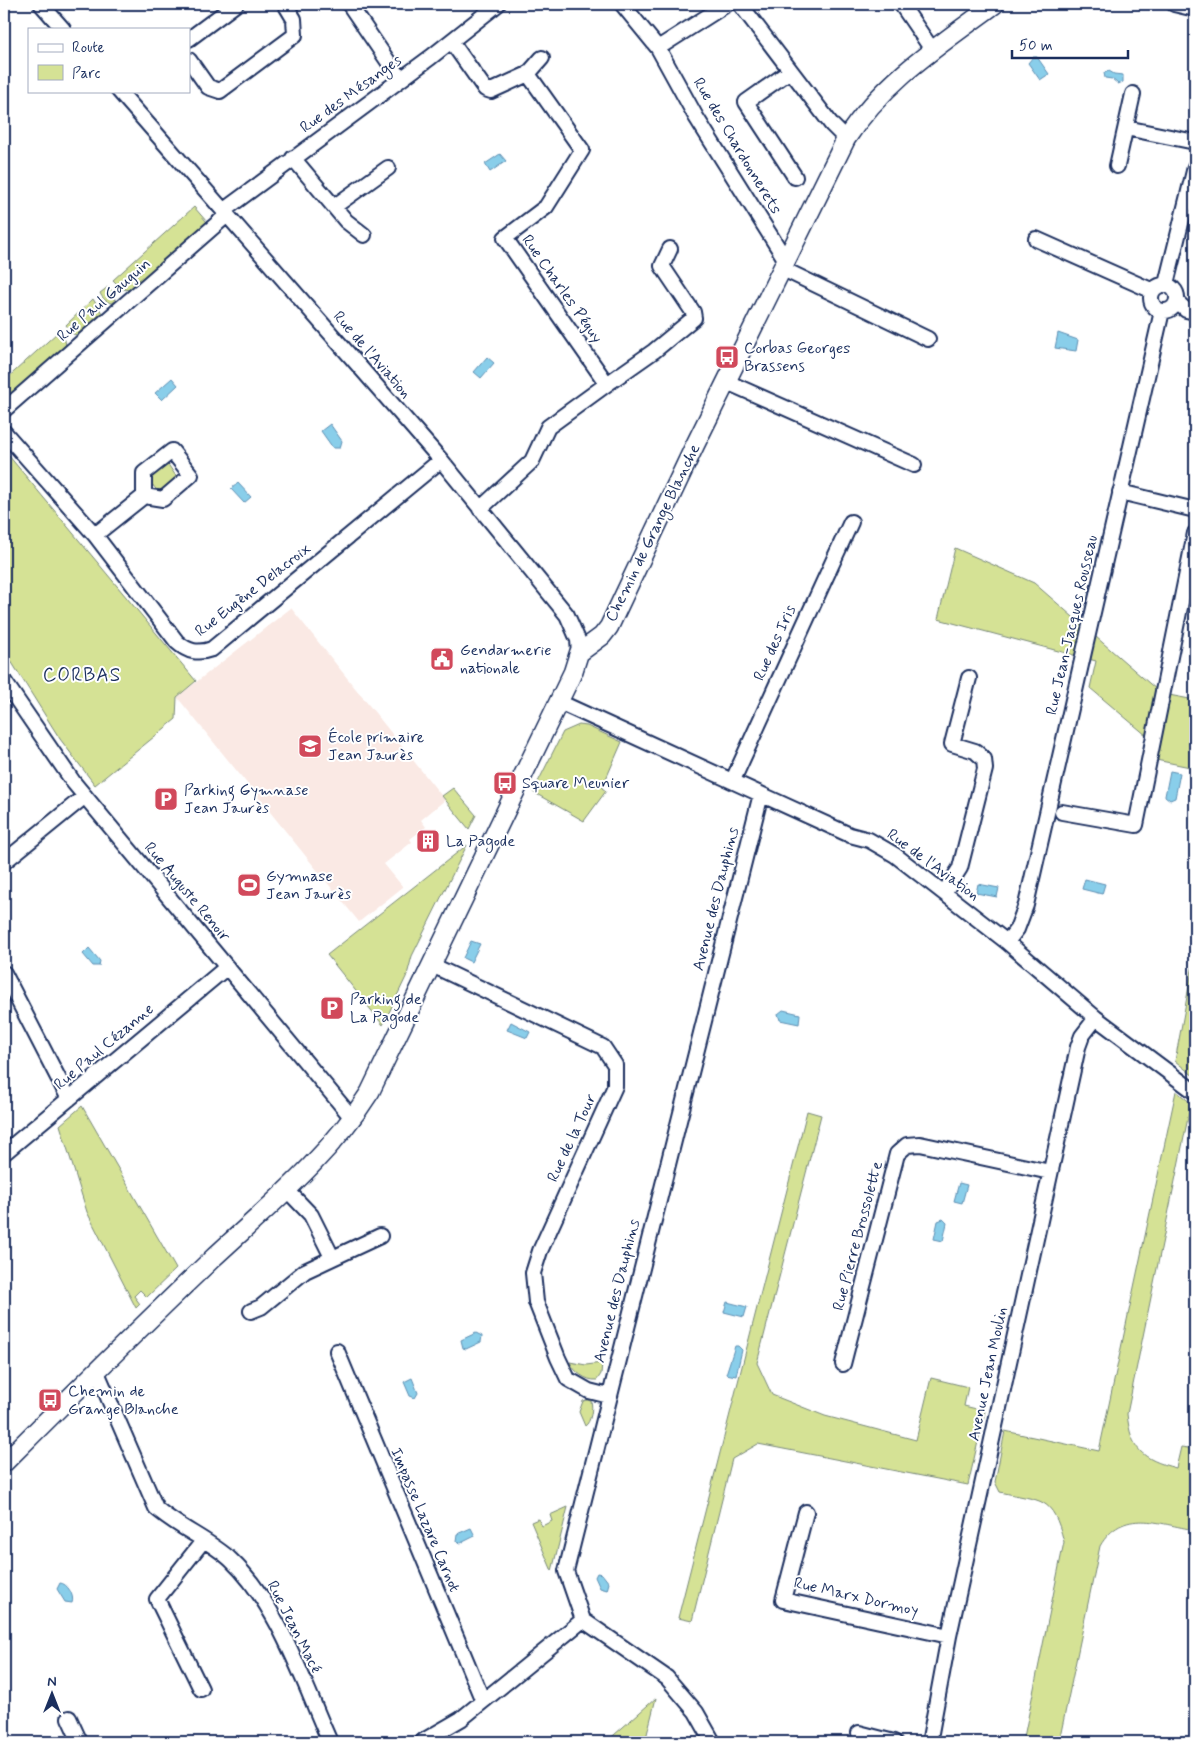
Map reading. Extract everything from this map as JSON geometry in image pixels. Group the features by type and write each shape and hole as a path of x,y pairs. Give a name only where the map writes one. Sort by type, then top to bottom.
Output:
{"street":[{"path":"41,4 62,28"},
{"path":"190,38 236,4"},
{"path":"190,61 208,87 220,91 295,35 294,19 284,4"},
{"path":"349,4 400,79"},
{"name":"Rue des Mésanges","path":"225,213 293,158 498,4"},
{"name":"Rue des Chardonnerets","path":"622,4 658,48 696,116 785,265"},
{"path":"658,48 727,4"},
{"path":"740,4 832,125 846,139"},
{"path":"901,4 933,51"},
{"name":"Chemin de Grange Blanche","path":"579,653 602,636 609,627 846,139 859,119 892,82 995,4"},
{"path":"1174,4 1195,9"},
{"path":"456,48 485,89 491,91 528,74 542,58"},
{"path":"790,71 746,102 796,177"},
{"name":"Rue Charles Péguy","path":"528,74 582,150 546,206 505,238 607,384"},
{"name":"Rue de l'Aviation","path":"124,93 225,213 441,460 567,614 578,640 579,653"},
{"path":"1117,166 1133,94"},
{"path":"1126,128 1195,142"},
{"path":"293,158 335,206 346,222 364,235"},
{"path":"335,206 388,168"},
{"path":"1166,284 1195,168"},
{"name":"Rue Paul Gauguin","path":"4,410 225,213"},
{"path":"1036,239 1153,291"},
{"path":"480,509 532,461 548,427 668,340 694,318 693,312 662,266 670,249"},
{"path":"785,265 928,339"},
{"path":"1177,302 1170,310 1162,311 1152,303 1153,291 1158,286 1166,284 1176,290 1177,302 1186,310 1195,312"},
{"name":"Rue Jean-Jacques Rousseau","path":"1007,942 1017,929 1026,905 1162,311"},
{"path":"727,382 914,464"},
{"name":"Rue Eugène Delacroix","path":"4,432 95,535 177,642 185,649 204,652 212,648 441,460"},
{"path":"1120,492 1195,510"},
{"path":"95,535 144,496"},
{"name":"Rue des Iris","path":"733,780 851,522"},
{"path":"1062,812 1136,825 1195,533"},
{"path":"4,1463 138,1330 286,1189 353,1119 370,1092 573,672 579,653"},
{"path":"944,893 960,868 985,769 984,759 975,751 952,744 969,678"},
{"name":"Rue Auguste Renoir","path":"4,681 48,748 84,796 353,1119"},
{"name":"Rue de l'Aviation","path":"558,702 733,780 850,835 869,840 895,855 1007,942 1096,1018 1195,1092"},
{"name":"Avenue des Dauphins","path":"583,1620 566,1571 761,794"},
{"path":"4,862 84,796"},
{"name":"Rue de la Tour","path":"432,964 603,1047 615,1065 614,1086 540,1251 533,1273 536,1302 568,1379 589,1391 609,1396"},
{"name":"Rue Paul Cézanne","path":"4,1153 227,967"},
{"path":"4,973 69,1099"},
{"name":"Avenue Jean Moulin","path":"933,1742 930,1738 949,1636 1078,1047 1082,1036 1096,1018"},
{"name":"Rue Pierre Brossolette","path":"843,1364 897,1154 907,1145 920,1144 1050,1172"},
{"path":"286,1189 311,1215 332,1257"},
{"path":"251,1311 261,1306 305,1271 380,1236"},
{"name":"Impasse Lazare Carnot","path":"337,1351 483,1701"},
{"name":"Rue Jean Macé","path":"97,1372 156,1508 173,1522 230,1558 252,1582 271,1611 330,1742"},
{"name":"Rue Marx Dormoy","path":"806,1512 783,1600 949,1636"},
{"path":"201,1689 157,1598 203,1541"},
{"path":"423,1741 461,1719 583,1620 667,1678 696,1712 713,1742"},
{"path":"69,1718 80,1742"},
{"path":"859,1733 894,1742"}],"shaded area":[{"name":"École primaire Jean Jaurès","path":"291,608 445,800 421,820 426,827 410,839 412,842 384,864 403,887 359,922 177,697"}],"green space":[{"path":"194,207 207,222 131,290 122,289 113,280"},
{"path":"108,287 115,294 114,303 110,303 100,293"},
{"path":"93,299 102,313 78,335 73,334 66,325"},
{"path":"58,332 65,340 66,346 4,401 4,381"},
{"path":"4,450 196,681 177,697 176,719 95,785 60,739 4,650"},
{"path":"167,463 178,479 162,492 158,492 149,480 149,476"},
{"path":"955,548 1034,583 1157,690 1169,695 1195,700 1195,768 1156,760 1159,746 1090,688 1096,661 938,619"},
{"path":"579,725 587,726 622,742 602,788 606,791 584,821 533,792 563,732"},
{"path":"453,788 476,815 469,829 442,796"},
{"path":"467,845 412,956 407,975 383,1025 327,955"},
{"path":"1195,954 1195,1077 1175,1061"},
{"path":"1176,1091 1191,1103 1127,1414 1131,1436 1135,1444 1140,1451 1154,1461 1176,1468 1181,1447 1195,1449 1195,1530 1142,1521 1130,1522 1119,1526 1109,1534 1100,1546 1059,1742 1023,1742 1064,1542 1055,1516 1044,1503 1000,1492 995,1482 1005,1431 1099,1451"},
{"path":"82,1106 176,1269 147,1297 140,1290 134,1296 140,1304 136,1308 87,1212 60,1125"},
{"path":"807,1111 821,1115 757,1363 772,1395 825,1416 916,1440 931,1378 968,1387 964,1406 985,1411 968,1485 758,1444 732,1459 692,1621 678,1618"},
{"path":"570,1362 586,1365 602,1363 601,1374 597,1380 589,1379 577,1372"},
{"path":"583,1401 591,1401 592,1411 589,1421 585,1426 579,1412"},
{"path":"568,1507 552,1571 531,1522 538,1519 542,1526 552,1521 550,1515"},
{"path":"656,1698 645,1742 606,1742"}],"water":[{"path":"1033,57 1037,57 1049,74 1040,80 1028,63"},
{"path":"1109,71 1114,74 1123,75 1123,82 1118,84 1112,79 1105,78 1104,73"},
{"path":"500,154 506,161 490,172 485,164"},
{"path":"1058,333 1078,340 1076,351 1055,348"},
{"path":"487,357 494,363 481,378 474,372"},
{"path":"172,378 178,385 162,400 155,393"},
{"path":"330,424 342,441 340,448 333,448 321,431"},
{"path":"238,483 251,497 244,503 231,489"},
{"path":"1170,771 1180,773 1175,798 1170,800 1165,796"},
{"path":"1085,879 1105,884 1102,894 1082,889"},
{"path":"978,884 999,888 997,897 976,893"},
{"path":"471,941 480,944 471,962 463,958"},
{"path":"89,948 100,961 99,966 93,966 83,954"},
{"path":"783,1010 800,1014 799,1024 780,1020 778,1014"},
{"path":"511,1022 530,1032 527,1038 507,1030"},
{"path":"959,1183 967,1185 962,1203 954,1201"},
{"path":"943,1219 947,1223 943,1241 934,1239 938,1221"},
{"path":"727,1302 747,1307 744,1317 724,1312"},
{"path":"476,1333 482,1336 481,1342 466,1349 463,1348 461,1340"},
{"path":"735,1346 742,1350 736,1376 726,1374"},
{"path":"412,1378 418,1393 415,1398 410,1396 404,1382"},
{"path":"471,1528 475,1536 461,1543 456,1541 457,1534"},
{"path":"597,1573 602,1574 609,1583 607,1590 600,1588 595,1577"},
{"path":"60,1583 70,1590 72,1603 65,1602 57,1589"}],"place":[{"name":"Corbas Georges Brassens","path":"727,357"},
{"name":"Gendarmerie nationale","path":"442,659"},
{"name":"École primaire Jean Jaurès","path":"310,746"},
{"name":"Square Meunier","path":"505,783"},
{"name":"Parking Gymnase Jean Jaurès","path":"166,799"},
{"name":"La Pagode","path":"428,841"},
{"name":"Gymnase Jean Jaurès","path":"249,885"},
{"name":"Parking de La Pagode","path":"332,1008"},
{"name":"Chemin de Grange Blanche","path":"50,1400"}],"district":[{"name":"CORBAS","path":"82,675"}]}
